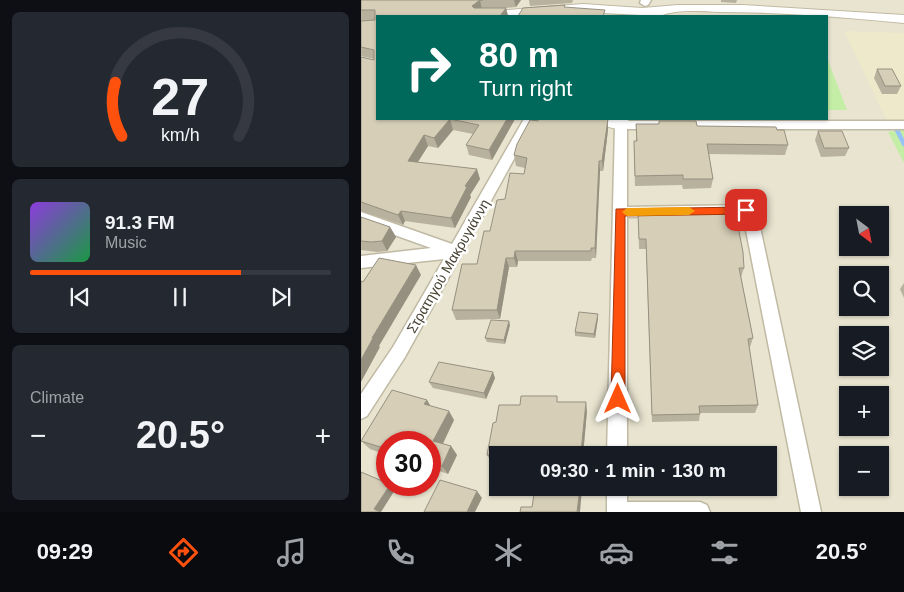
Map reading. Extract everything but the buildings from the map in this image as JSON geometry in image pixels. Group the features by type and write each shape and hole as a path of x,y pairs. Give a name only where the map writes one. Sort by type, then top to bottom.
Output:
{"street":[{"path":"632,0 682,15"},
{"path":"507,15 581,12 646,5 670,9 810,12 904,19"},
{"path":"828,22 904,28"},
{"name":"Στρατηγού Μακρυγιάννη","path":"361,410 399,352 454,251 529,120"},
{"path":"602,120 621,122 904,125"},
{"path":"617,446 621,122"},
{"path":"620,212 746,210 750,213 811,512"},
{"path":"361,217 454,251"},
{"path":"361,262 454,251"},
{"path":"617,496 617,512 701,512"}],"shaded area":[{"path":"361,0 904,0 904,512 361,512"},
{"path":"844,31 904,33 904,121 887,121"}],"green space":[{"path":"828,61 847,110 828,110"},
{"path":"904,130 904,163 888,132"}],"waterway":[{"path":"897,130 904,144"}],"slow traffic":[{"path":"627,212 689,211"}],"route":[{"path":"618,399 620,212 746,210"}]}
